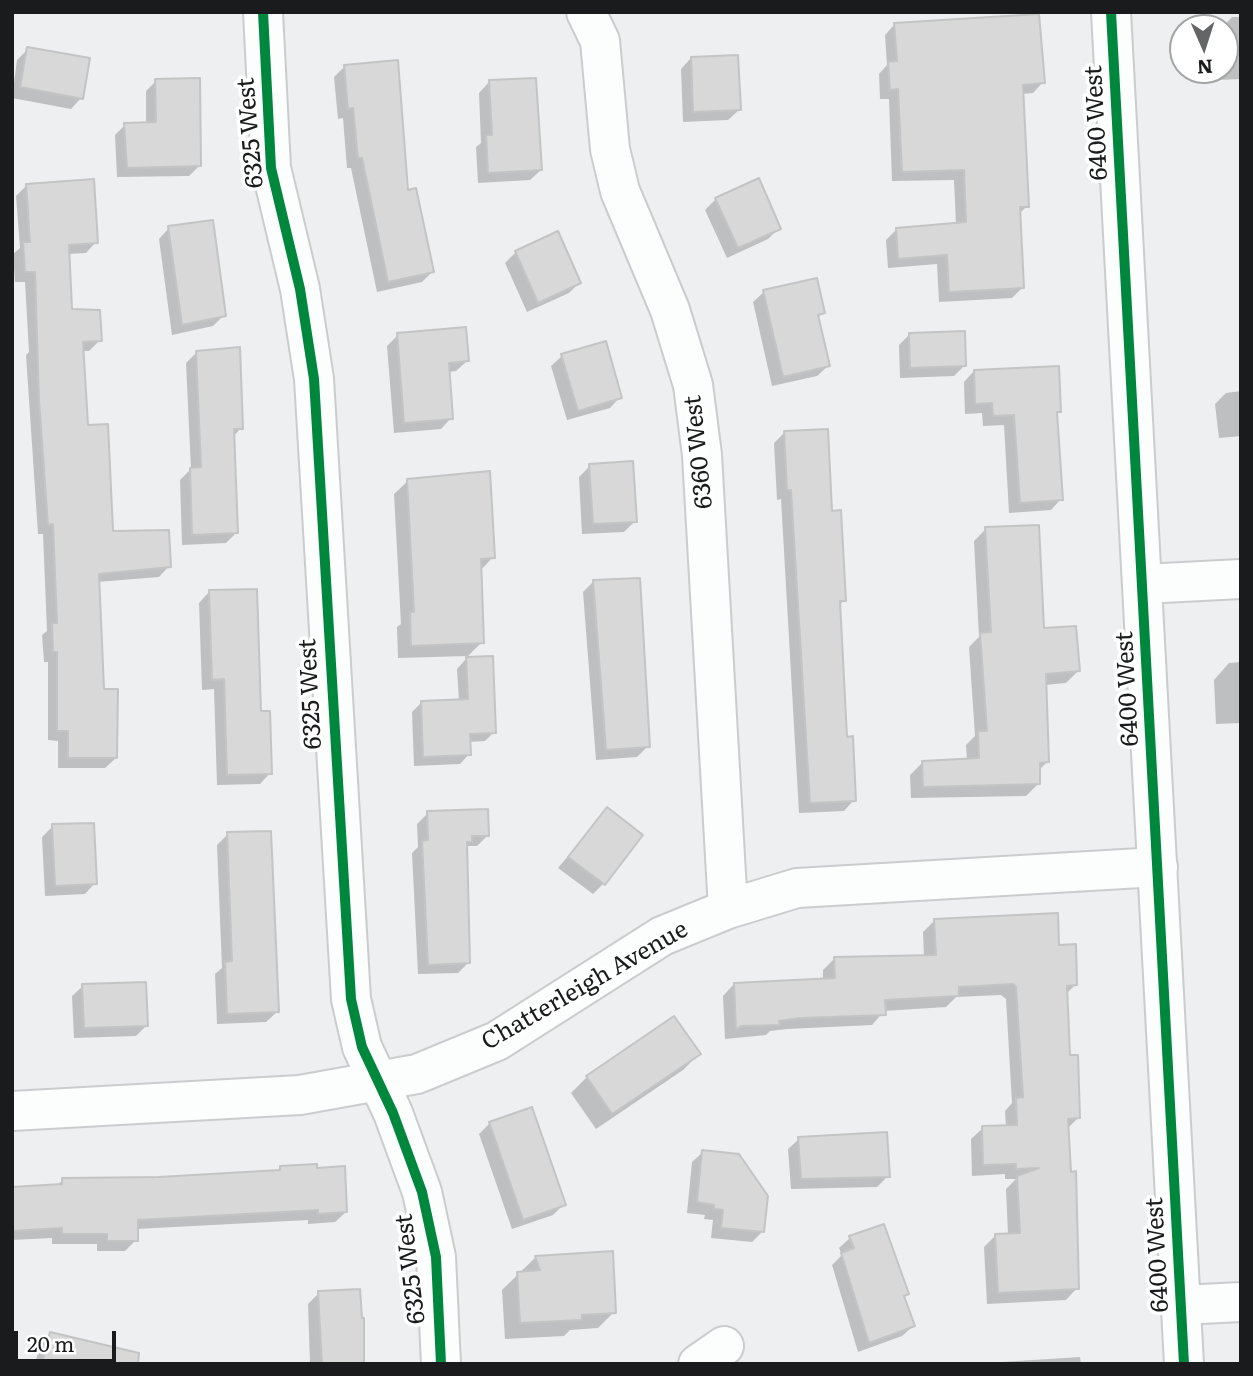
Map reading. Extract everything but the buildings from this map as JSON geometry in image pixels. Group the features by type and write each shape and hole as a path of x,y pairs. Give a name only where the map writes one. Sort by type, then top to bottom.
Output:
{"street":[{"name":"6325 West","path":"263,12 271,168 303,300 314,379 349,981 362,1046 380,1082 422,1192 433,1237 441,1364"},
{"name":"6360 West","path":"586,12 600,41 614,168 627,212 670,310 693,385 702,455 728,909"},
{"name":"6400 West","path":"1111,12 1184,1364"},
{"path":"1143,584 1241,579"},
{"name":"Chatterleigh Avenue","path":"12,1111 300,1095 380,1082 442,1066 497,1041 651,942 728,909 779,892 819,884 1158,867"},
{"path":"1181,1305 1241,1302"}],"cycle path":[{"path":"263,12 271,168 300,289 314,379 351,999 362,1047 393,1113 422,1192 436,1257 441,1364"},
{"path":"1111,12 1184,1364"}]}
